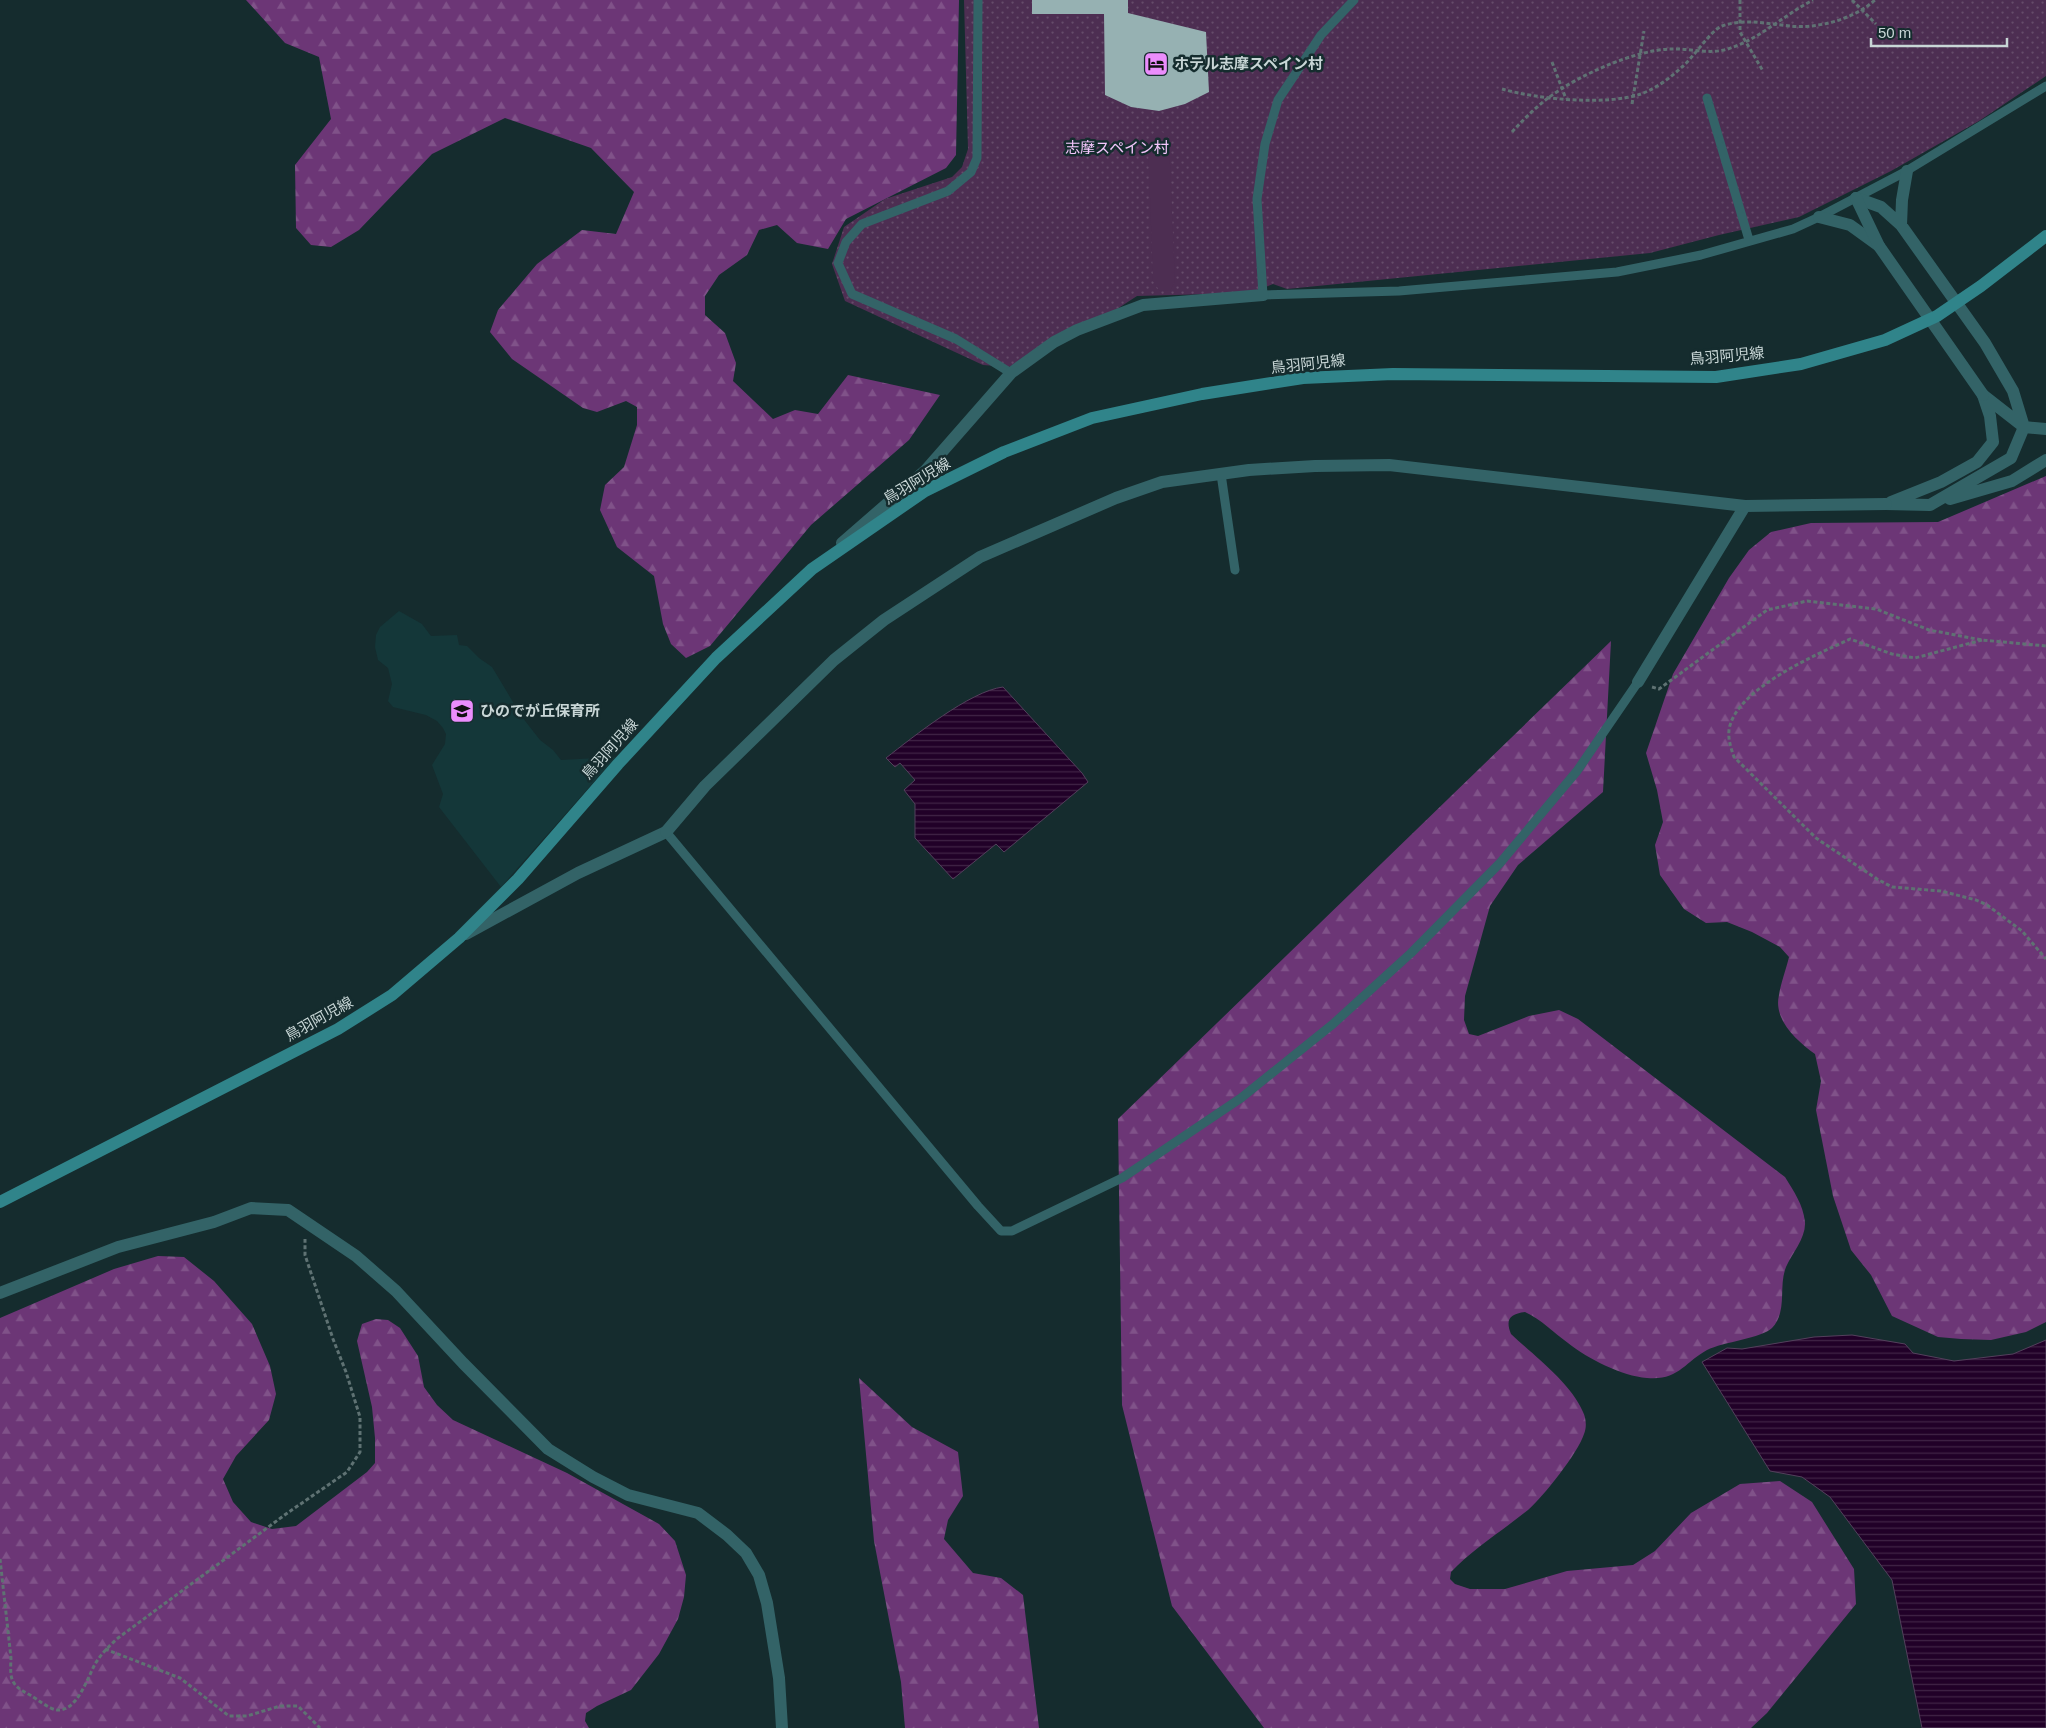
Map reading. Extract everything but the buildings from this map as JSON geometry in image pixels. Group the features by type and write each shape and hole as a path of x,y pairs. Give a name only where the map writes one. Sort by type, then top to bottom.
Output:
{"main road":[{"name":"鳥羽阿児線","path":"0,1202 338,1029 392,995 459,938 518,879 618,764 716,658 812,569 925,491 1004,452 1092,418 1202,394 1303,378 1394,374 1716,376 1800,364 1885,340 1937,316 1981,286 2046,236"}],"street":[{"path":"1901,225 1902,200 1907,171"},
{"path":"1856,198 1882,207 1901,225 1985,343 2013,391 2024,426 2011,458 1930,505"},
{"path":"1856,198 1879,246 1983,395 1990,416 1993,442 1977,462 1941,482 1886,504"},
{"path":"1819,217 1850,225 1879,246"},
{"path":"812,569 926,470 1011,372 1054,342 1078,330 1143,305 1263,295"},
{"path":"1983,395 2024,426 2046,429"},
{"path":"459,938 578,872 666,832 705,786 834,660 884,620 945,579 980,557 1116,498 1162,482 1249,470 1315,466 1389,465 1745,506 1930,505 2012,481 2046,460"},
{"path":"1638,682 1745,506"},
{"path":"0,1292 118,1247 214,1222 251,1208 288,1210 356,1256 396,1291 463,1363 548,1449 593,1477 628,1495 698,1513 746,1553 759,1575 767,1603 779,1678 782,1728"}],"lane":[{"path":"978,0 976,158 971,172 948,190 862,224 846,242 838,263 852,294 956,339 1011,372"},
{"path":"1354,0 1321,35 1278,100 1265,144 1257,199 1263,295 1399,291 1617,272 1701,255 1793,229 1819,217 1907,171 2046,86"},
{"path":"1707,98 1749,240"},
{"path":"1221,474 1235,570"},
{"path":"666,832 978,1206 1001,1231 1012,1231 1122,1178 1241,1098 1333,1024 1411,953 1500,863 1577,771 1638,682"}],"path":[{"path":"1740,0 1739,23 1745,42 1763,70"},
{"path":"1512,132 1548,98 1620,60 1670,49 1724,50 1760,35 1813,0"},
{"path":"1852,0 1876,24"},
{"path":"1502,89 1536,98 1608,99 1633,96 1659,86 1693,58 1714,31 1722,26 1753,21 1801,27 1823,24 1861,10 1875,0"},
{"path":"1632,104 1644,31"},
{"path":"1552,62 1566,99"},
{"path":"1638,682 1658,689 1767,610 1807,601 1876,609 1929,630 1982,640 2046,646"},
{"path":"1982,640 1915,658 1892,654 1850,639 1803,660 1743,702 1734,716 1729,730 1729,745 1734,757 1816,838 1892,887 1959,894 1987,905 2022,931 2046,959"},
{"path":"0,1559 12,1658 10,1674 12,1681 20,1690 57,1710 67,1708 84,1690 95,1665 106,1649 278,1520 347,1472 360,1452 360,1417 305,1256 304,1220"},
{"path":"106,1649 180,1678 229,1716 246,1716 280,1706 298,1706 320,1728"}],"shaded area":[{"path":"399,611 422,624 431,636 457,635 459,645 467,646 492,667 522,717 540,740 553,750 561,760 616,757 501,887 439,807 443,794 432,765 445,744 446,734 443,728 437,721 426,715 393,707 388,701 392,684 388,668 378,660 375,647 376,635 380,627"},
{"path":"1003,687 1082,773 1088,782 1004,852 996,844 953,879 915,838 915,804 904,790 915,780 900,763 895,767 886,758 942,716 975,697 990,690"},
{"path":"1852,1335 1905,1344 1913,1353 1954,1361 2013,1354 2046,1340 2046,1728 1922,1728 1892,1580 1830,1497 1802,1477 1770,1471 1702,1362 1727,1348 1742,1349 1814,1337"}],"green space":[{"path":"246,0 959,0 956,155 946,168 846,219 828,249 797,243 777,225 759,230 747,255 719,275 705,296 705,315 725,333 736,363 733,381 773,419 795,410 818,414 848,375 940,395 909,440 811,525 710,646 686,658 671,644 663,624 654,576 617,547 600,510 605,485 624,467 637,425 637,407 626,401 597,412 583,408 512,359 490,332 498,310 537,264 582,230 616,234 634,192 591,148 505,118 432,154 359,230 331,247 311,245 296,228 295,165 331,119 319,57 285,43"},
{"name":"志摩スペイン村","path":"964,0 2046,0 2046,76 1979,121 1891,171 1799,217 1650,253 1287,289 1273,284 1249,293 1137,296 1117,309 1009,367 983,365 845,301 832,264 844,227 885,199 952,177 962,167 968,149"},
{"path":"1155,131 1168,135 1169,141 1175,281 1170,291 1159,290 1153,281 1148,142"},
{"path":"2046,476 2046,1322 2026,1332 1991,1340 1938,1337 1892,1316 1871,1275 1851,1250 1833,1196 1816,1110 1821,1081 1815,1054 1788,1029 1783,1021 1778,1004 1789,957 1780,947 1752,932 1727,922 1706,923 1684,909 1660,875 1655,845 1663,822 1657,790 1646,753 1673,674 1729,578 1749,550 1771,532 1811,523 1938,522"},
{"path":"1611,641 1603,792 1518,865 1490,906 1465,996 1464,1020 1469,1034 1478,1036 1529,1016 1559,1010 1578,1019 1785,1177 1800,1204 1805,1228 1801,1240 1786,1267 1780,1314 1772,1328 1760,1335 1707,1350 1674,1374 1666,1377 1637,1377 1616,1370 1585,1355 1531,1315 1525,1312 1512,1316 1509,1321 1511,1334 1570,1390 1585,1417 1585,1431 1568,1463 1542,1495 1528,1510 1460,1563 1451,1572 1450,1579 1455,1584 1470,1589 1505,1589 1567,1571 1633,1565 1655,1551 1691,1513 1740,1484 1780,1481 1812,1502 1854,1569 1856,1604 1767,1713 1751,1728 1264,1728 1172,1606 1122,1405 1118,1119"},
{"path":"158,1256 184,1257 214,1281 252,1324 270,1366 276,1394 269,1420 236,1456 223,1479 233,1502 251,1522 272,1529 296,1526 367,1472 375,1463 372,1407 357,1341 362,1324 376,1319 388,1320 400,1328 418,1356 424,1387 437,1405 453,1420 567,1473 659,1524 675,1541 686,1575 684,1597 678,1619 659,1654 631,1690 586,1713 585,1721 589,1728 0,1728 0,1318 114,1269"},
{"path":"859,1378 912,1427 958,1452 963,1496 948,1520 944,1539 973,1573 1001,1578 1023,1595 1039,1728 905,1728 901,1682 874,1541"}],"place":[{"name":"ホテル志摩スペイン村","path":"1156,64"},
{"name":"ひのでが丘保育所","path":"462,711"}]}
